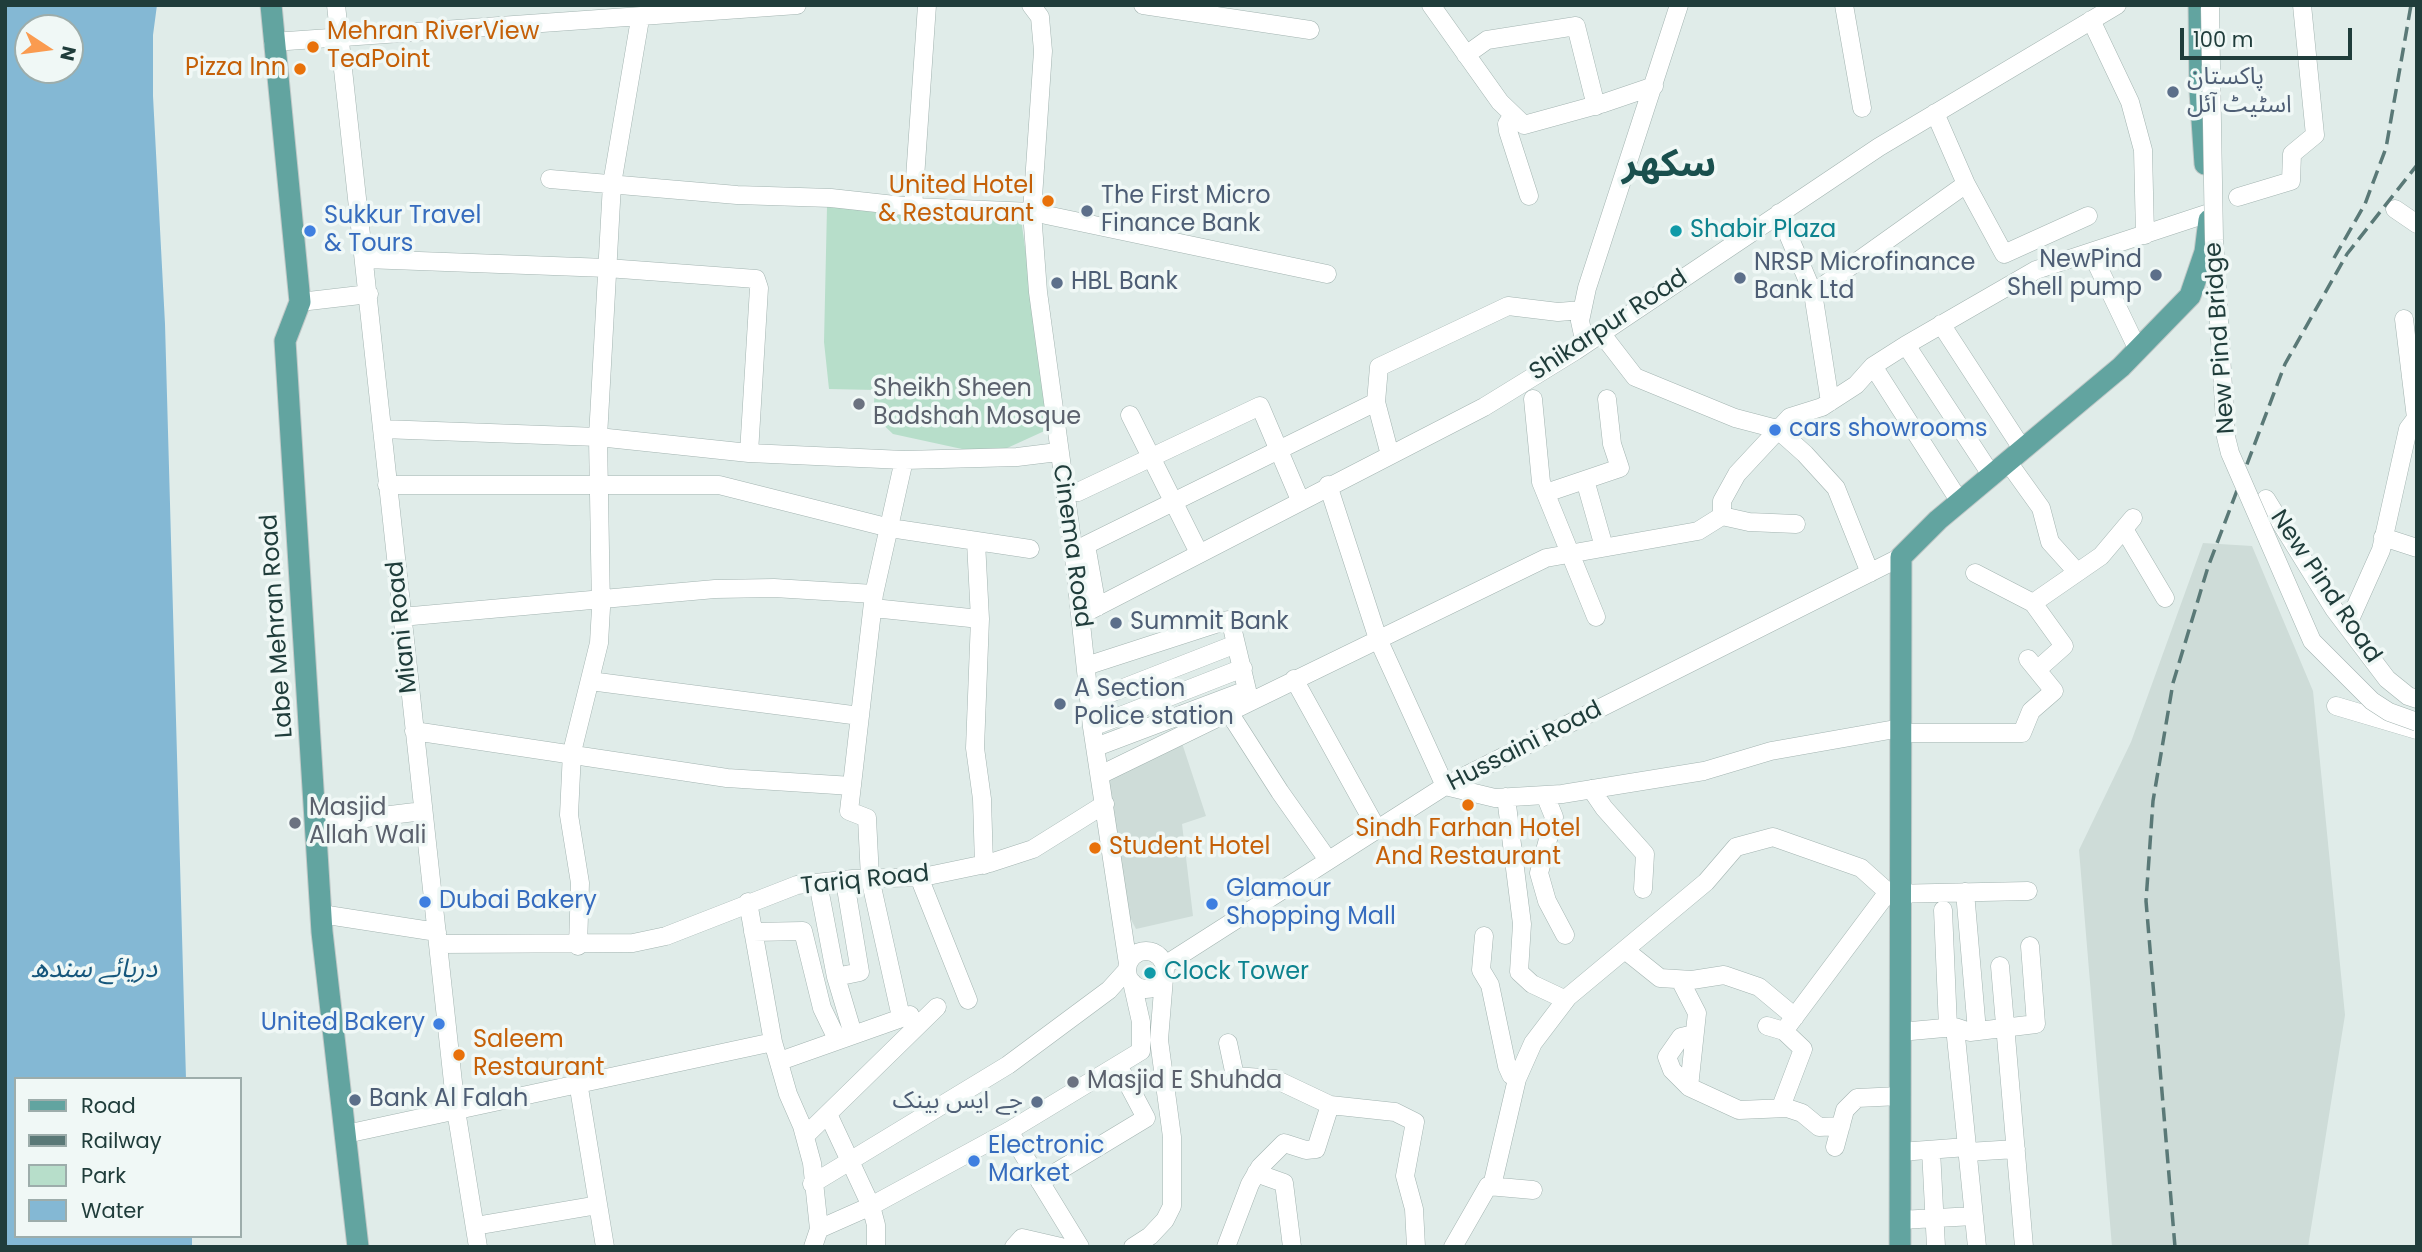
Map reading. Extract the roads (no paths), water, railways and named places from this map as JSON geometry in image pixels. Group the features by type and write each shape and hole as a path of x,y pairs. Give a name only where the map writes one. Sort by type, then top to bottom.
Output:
{"main road":[{"name":"Labe Mehran Road","path":"271,5 300,302 285,341 321,914 358,1247"},
{"path":"1900,1247 1900,1032 1894,892 1901,730 1901,557 1960,502 2137,350 2190,296 2206,252 2209,213 2200,91 2206,6"}],"street":[{"name":"Miani Road","path":"336,5 456,1110 478,1247"},
{"path":"273,42 640,19 796,5"},
{"path":"913,207 927,5"},
{"path":"1143,5 1310,30"},
{"path":"1431,5 1512,116 1524,125 1596,106 1654,86"},
{"path":"1679,5 1587,288 1580,321 1593,338 1635,377 1735,418 1777,429 1836,488 1870,573"},
{"path":"1844,5 1862,108"},
{"name":"Shikarpur Road","path":"1089,611 1328,485 1484,407 1935,113 2118,5"},
{"path":"2238,197 2291,181 2292,154 2315,135 2302,5"},
{"name":"New Pind Bridge","path":"2206,6 2214,240 2230,453 2312,641 2372,701 2389,712 2417,722"},
{"name":"Cinema Road","path":"1035,7 1040,17 1043,51 1032,212 1038,292 1058,452 1089,611 1086,666 1092,727 1129,972 1140,1022 1141,1051"},
{"path":"578,946 580,883 569,815 572,752 599,643 601,598 598,437 612,184 640,19"},
{"path":"2091,20 2130,102 2143,150 2145,235"},
{"path":"1466,55 1487,40 1576,26 1596,106"},
{"path":"1935,113 1966,184 2004,254 2088,216"},
{"path":"1512,116 1507,124 1508,131 1529,196"},
{"path":"551,179 737,195 831,198 913,207 1032,212 1327,274"},
{"path":"1812,293 1966,184"},
{"path":"2395,209 2417,224"},
{"path":"1722,516 1722,501 1737,474 1790,417 1830,402 1856,385 1873,366 2036,270 2209,213"},
{"path":"1779,214 1812,293 1830,402"},
{"path":"2091,252 2137,350"},
{"path":"365,259 607,268 756,279 759,288 749,453"},
{"path":"300,302 369,294"},
{"path":"1390,455 1376,402 1379,367 1508,306 1558,312 1582,310"},
{"path":"2347,626 2383,537 2412,445 2408,429 2416,417 2404,319"},
{"path":"1941,324 2016,456 2042,508 2050,542 2077,572"},
{"path":"1906,345 1992,476"},
{"path":"1873,366 1960,502"},
{"path":"1533,398 1541,482 1596,617"},
{"path":"1546,493 1620,468 1612,444 1607,399"},
{"path":"1089,611 1086,545 1376,402"},
{"path":"1078,492 1259,406 1300,500"},
{"path":"1130,415 1199,554"},
{"path":"382,429 598,437 749,453 904,460 1017,457 1058,452"},
{"path":"901,1017 870,878 867,818 849,811 873,601 904,460"},
{"path":"1585,480 1604,547"},
{"path":"387,485 719,485 890,528 1030,549"},
{"path":"1328,485 1378,639 1445,786 1506,797 1591,789 1704,771 1771,751 1901,730 2022,733 2031,711 2054,691 2033,665 2064,646 2033,603 1975,573"},
{"name":"New Pind Road","path":"2266,499 2303,562 2387,679 2408,696 2417,699"},
{"path":"1100,775 1230,714 1294,679 1434,615 1501,577 1546,558 1698,531 1722,516 1749,522 1796,524"},
{"path":"2033,603 2101,556 2129,524 2165,598"},
{"path":"2383,537 2417,548"},
{"path":"976,542 980,619 975,748 982,799 984,865"},
{"name":"Hussaini Road","path":"1165,972 1328,860 1445,786 1901,557"},
{"path":"401,617 601,598 774,588 980,619"},
{"path":"1086,666 1223,620 1231,623 1247,690 1096,747"},
{"path":"1090,701 1236,644"},
{"path":"1092,727 1243,668"},
{"path":"1294,679 1377,829"},
{"path":"590,681 860,716"},
{"path":"2336,706 2417,730"},
{"path":"1230,714 1280,793 1328,860"},
{"path":"414,732 572,752 727,778 852,786"},
{"path":"1591,789 1604,808 1646,854 1643,889"},
{"path":"1545,795 1554,817 1539,873 1547,901 1565,935"},
{"path":"1506,797 1522,924 1519,972 1532,984 1566,1000"},
{"name":"Tariq Road","path":"321,914 437,938 578,946 633,943 666,936 748,902 797,886 870,878 919,877 984,865 1033,849 1105,804"},
{"path":"317,824 423,811"},
{"path":"1492,1186 1517,1079 1533,1043 1566,1000 1706,882 1736,847 1773,837 1861,868 1894,892 2028,891"},
{"path":"919,877 968,1000"},
{"path":"836,977 860,972 845,882"},
{"path":"818,883 845,1037"},
{"path":"1782,1025 1894,892"},
{"path":"1965,892 1977,1031"},
{"path":"748,902 773,1042 788,1094 805,1136 818,1229 813,1247"},
{"path":"1943,910 1952,1027 1977,1247"},
{"path":"753,932 803,930 822,1007 845,1037"},
{"path":"1484,936 1481,970 1490,985 1507,1066 1511,1075 1517,1079"},
{"path":"1900,1032 1952,1027 1977,1031 2036,1024 2030,946"},
{"path":"813,1184 1008,1065 1109,990 1129,972 1135,954 1147,950 1159,955 1165,972 1159,1040 1172,1136 1172,1206 1165,1220 1150,1236 1133,1247"},
{"path":"1625,950 1660,978 1680,980 1724,975 1759,988 1782,1025 1803,1049 1781,1107"},
{"path":"2000,966 2024,1247"},
{"path":"1129,972 1149,989 1165,972"},
{"path":"1680,980 1697,1013 1689,1087"},
{"path":"780,1061 901,1017 937,1007 805,1136"},
{"path":"1694,1034 1681,1037 1667,1057 1672,1070 1689,1087 1739,1110 1781,1107 1802,1113 1819,1127 1841,1126"},
{"path":"818,1229 871,1206 1009,1131 1159,1040"},
{"path":"346,1133 773,1042"},
{"path":"1228,1043 1235,1076 1275,1079 1330,1105 1395,1112 1415,1122 1405,1176 1414,1209 1416,1247"},
{"path":"1041,1182 1146,1118 1147,1114 1118,1065"},
{"path":"578,1082 605,1247"},
{"path":"1835,1147 1845,1111 1857,1098 1900,1096"},
{"path":"1226,1247 1256,1173 1284,1143 1306,1150 1316,1149 1330,1105"},
{"path":"828,1114 871,1206 876,1225 876,1247"},
{"path":"1009,1131 1080,1247"},
{"path":"1900,1152 2016,1149"},
{"path":"1931,1150 1936,1247"},
{"path":"1256,1173 1284,1183 1292,1247"},
{"path":"1453,1247 1488,1186 1533,1190"},
{"path":"475,1226 598,1205"},
{"path":"1900,1220 1974,1216"},
{"path":"1014,1247 1022,1238 1061,1247"}],"water":[{"name":"دریائے سندھ","path":"5,5 157,5 153,35 153,96 165,324 186,1077 14,1077 14,1238 192,1238 192,1247 5,1247"}],"railway":[{"path":"2334,258 2365,204 2386,148 2411,5"},
{"path":"2175,1247 2146,901 2153,801 2173,683 2208,567 2285,364 2347,254 2417,165"}],"place":[{"name":"Mehran RiverView TeaPoint","path":"313,47"},
{"name":"Pizza Inn","path":"300,69"},
{"name":"پاکستان اسٹیٹ آئل","path":"2173,92"},
{"name":"United Hotel & Restaurant","path":"1048,201"},
{"name":"The First Micro Finance Bank","path":"1087,211"},
{"name":"Sukkur Travel & Tours","path":"310,231"},
{"name":"Shabir Plaza","path":"1676,231"},
{"name":"NewPind Shell pump","path":"2156,275"},
{"name":"NRSP Microfinance Bank Ltd","path":"1740,278"},
{"name":"HBL Bank","path":"1057,283"},
{"name":"Sheikh Sheen Badshah Mosque","path":"859,404"},
{"name":"cars showrooms","path":"1775,430"},
{"name":"Summit Bank","path":"1116,623"},
{"name":"A Section Police station","path":"1060,704"},
{"name":"Sindh Farhan Hotel And Restaurant","path":"1468,805"},
{"name":"Masjid Allah Wali","path":"295,823"},
{"name":"Student Hotel","path":"1095,848"},
{"name":"Dubai Bakery","path":"425,902"},
{"name":"Glamour Shopping Mall","path":"1212,904"},
{"name":"Clock Tower","path":"1150,973"},
{"name":"United Bakery","path":"439,1024"},
{"name":"Saleem Restaurant","path":"459,1055"},
{"name":"Masjid E Shuhda","path":"1073,1082"},
{"name":"Bank Al Falah","path":"355,1100"},
{"name":"جے ایس بینک","path":"1037,1102"},
{"name":"Electronic Market","path":"974,1161"}],"district":[{"name":"سکھر","path":"1669,166"}]}
